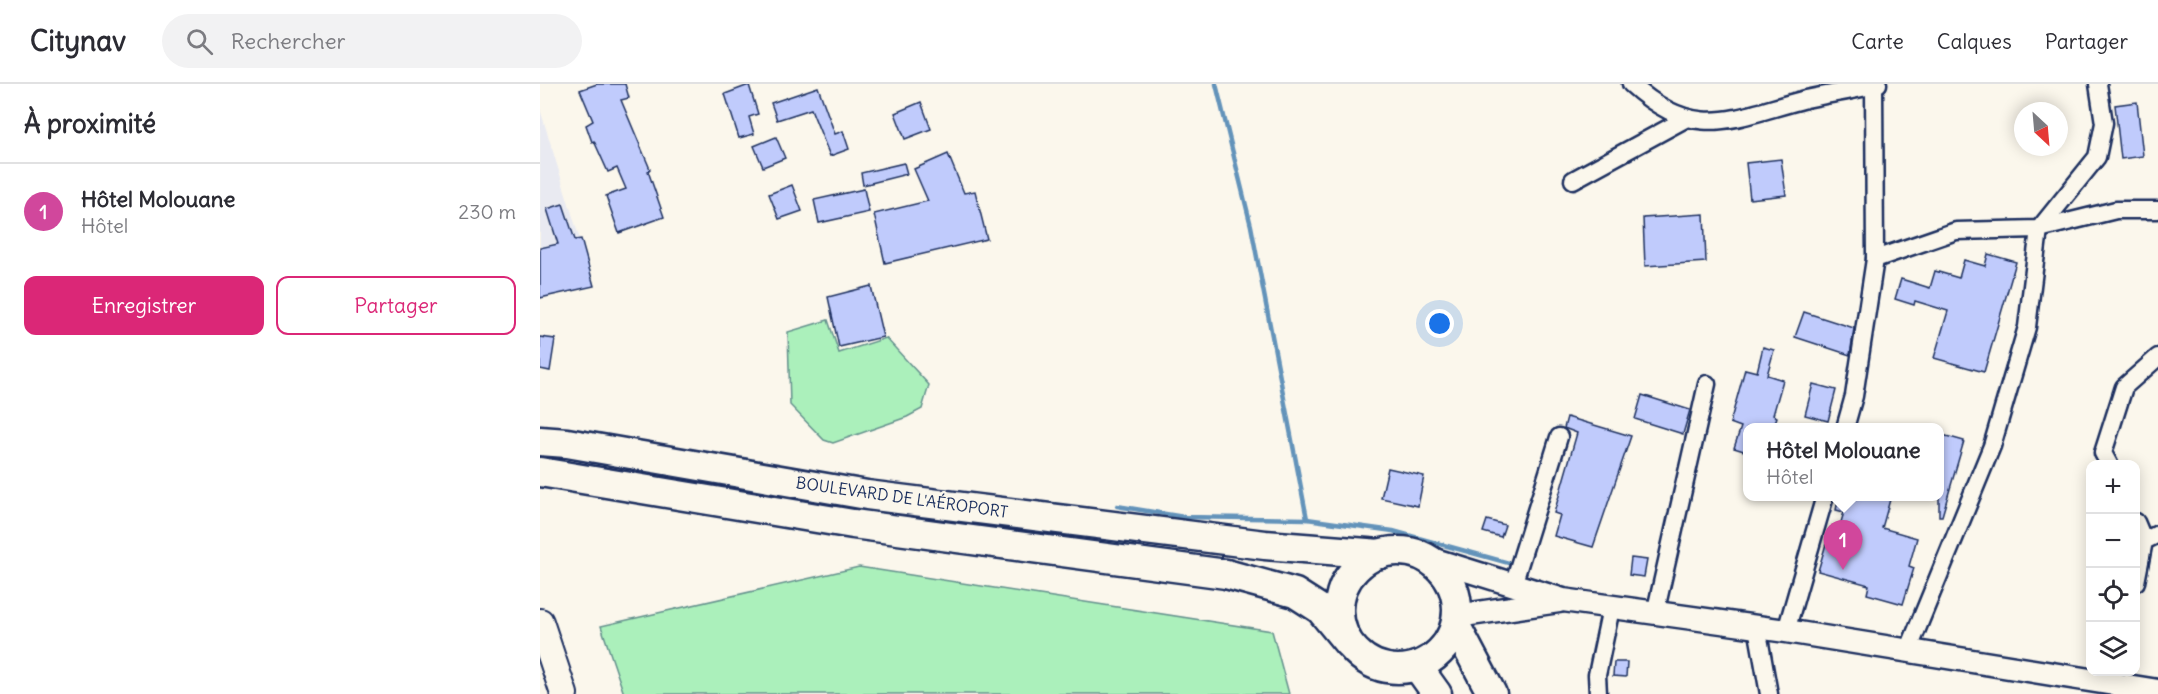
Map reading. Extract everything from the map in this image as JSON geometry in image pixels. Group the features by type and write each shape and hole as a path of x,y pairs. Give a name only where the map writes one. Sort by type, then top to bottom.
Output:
{"highway":[{"name":"BOULEVARD DE L'AÉROPORT","path":"540,430 554,442 867,495 1264,545 1380,554"},
{"name":"BOULEVARD DE L'AÉROPORT","path":"540,472 853,524 1226,574 1295,593 1320,609 1348,643"},
{"path":"540,490 546,484 572,476"},
{"path":"1396,551 1412,552 1428,558 1443,570 1454,587 1458,606 1456,621 1448,643 1434,657 1417,666 1398,669 1379,666 1362,657 1348,643 1341,626 1339,608 1342,590 1351,574 1364,562 1380,554 1396,551"},
{"path":"1456,621 1492,694"},
{"path":"1417,666 1437,694"}],"main road":[{"path":"540,622 564,694"}],"street":[{"path":"1631,84 1672,114 1705,123 1734,120 1841,89 1876,85 1875,259 1854,396 1846,423"},
{"path":"1908,651 1992,446 2027,327 2039,229 2097,157 2104,123 2098,84"},
{"path":"1573,180 1687,118"},
{"path":"1875,259 1956,231 2039,229 2116,210 2158,210"},
{"path":"2106,460 2103,453 2124,387 2158,357"},
{"path":"1655,614 1707,384"},
{"path":"1513,585 1559,437"},
{"path":"1786,631 1824,501"},
{"path":"2140,526 2151,537 2140,570"},
{"path":"1428,558 1563,600 1786,631 1908,651 2115,678 2158,691"},
{"path":"1456,621 1563,600"},
{"path":"1598,694 1597,675 1611,608"},
{"path":"1757,627 1769,694"}],"shaded area":[{"path":"540,109 594,286 540,298"}],"green space":[{"path":"828,320 839,353 886,338 929,385 922,409 907,417 833,443 824,440 790,405 788,332"},
{"path":"859,567 1272,631 1289,694 624,694 601,626"}],"building":[{"path":"597,84 625,84 629,98 621,100 650,169 648,171 664,217 619,233 606,196 626,189 617,168 608,172 594,141 592,142 586,125 593,121 580,90"},
{"path":"749,85 758,114 749,117 754,134 739,138 725,94"},
{"path":"818,87 835,134 843,131 849,149 830,156 811,109 777,120 771,103"},
{"path":"921,102 931,129 905,139 895,113"},
{"path":"2137,102 2143,156 2121,159 2115,105"},
{"path":"776,137 785,158 763,167 754,146"},
{"path":"948,154 964,193 975,191 987,239 885,263 874,214 928,201 914,169"},
{"path":"1781,159 1786,195 1750,199 1746,163"},
{"path":"904,163 907,174 863,185 861,173"},
{"path":"792,185 802,211 779,219 769,194"},
{"path":"864,189 869,212 819,223 814,200"},
{"path":"563,204 575,240 581,239 594,286 540,298 540,248 558,244 547,209"},
{"path":"1704,214 1706,262 1645,266 1643,218"},
{"path":"1988,254 2016,262 1984,372 1934,358 1948,311 1915,301 1914,305 1895,299 1901,279 1930,288 1935,271 1959,278 1964,260 1985,266"},
{"path":"871,286 883,337 839,347 828,297"},
{"path":"1804,312 1854,328 1850,355 1795,337"},
{"path":"540,337 555,339 550,371 540,369"},
{"path":"1763,347 1774,350 1767,375 1783,380 1773,415 1777,417 1775,423 1743,423 1743,451 1734,448 1741,427 1730,423 1745,369 1757,372"},
{"path":"1813,384 1836,390 1828,421 1805,415"},
{"path":"1642,395 1690,410 1683,434 1635,419"},
{"path":"1567,417 1631,436 1593,547 1554,536 1560,515 1554,513 1577,433 1564,428"},
{"path":"1944,435 1964,441 1942,516 1939,516 1939,501 1944,501"},
{"path":"1388,468 1424,476 1418,506 1381,498"},
{"path":"1838,501 1890,501 1882,528 1917,538 1909,566 1914,568 1903,604 1867,594 1869,585 1818,571 1826,544 1834,546 1844,512 1836,510"},
{"path":"1487,520 1505,525 1501,537 1483,532"},
{"path":"1631,558 1647,560 1644,577 1629,575"},
{"path":"1614,662 1627,662 1626,677 1613,676"}],"waterway":[{"path":"1216,84 1251,226 1307,519"},
{"path":"1117,506 1184,517 1307,519 1393,531 1516,565"}],"place":[{"name":"Hôtel Molouane","path":"1843,570"}]}
